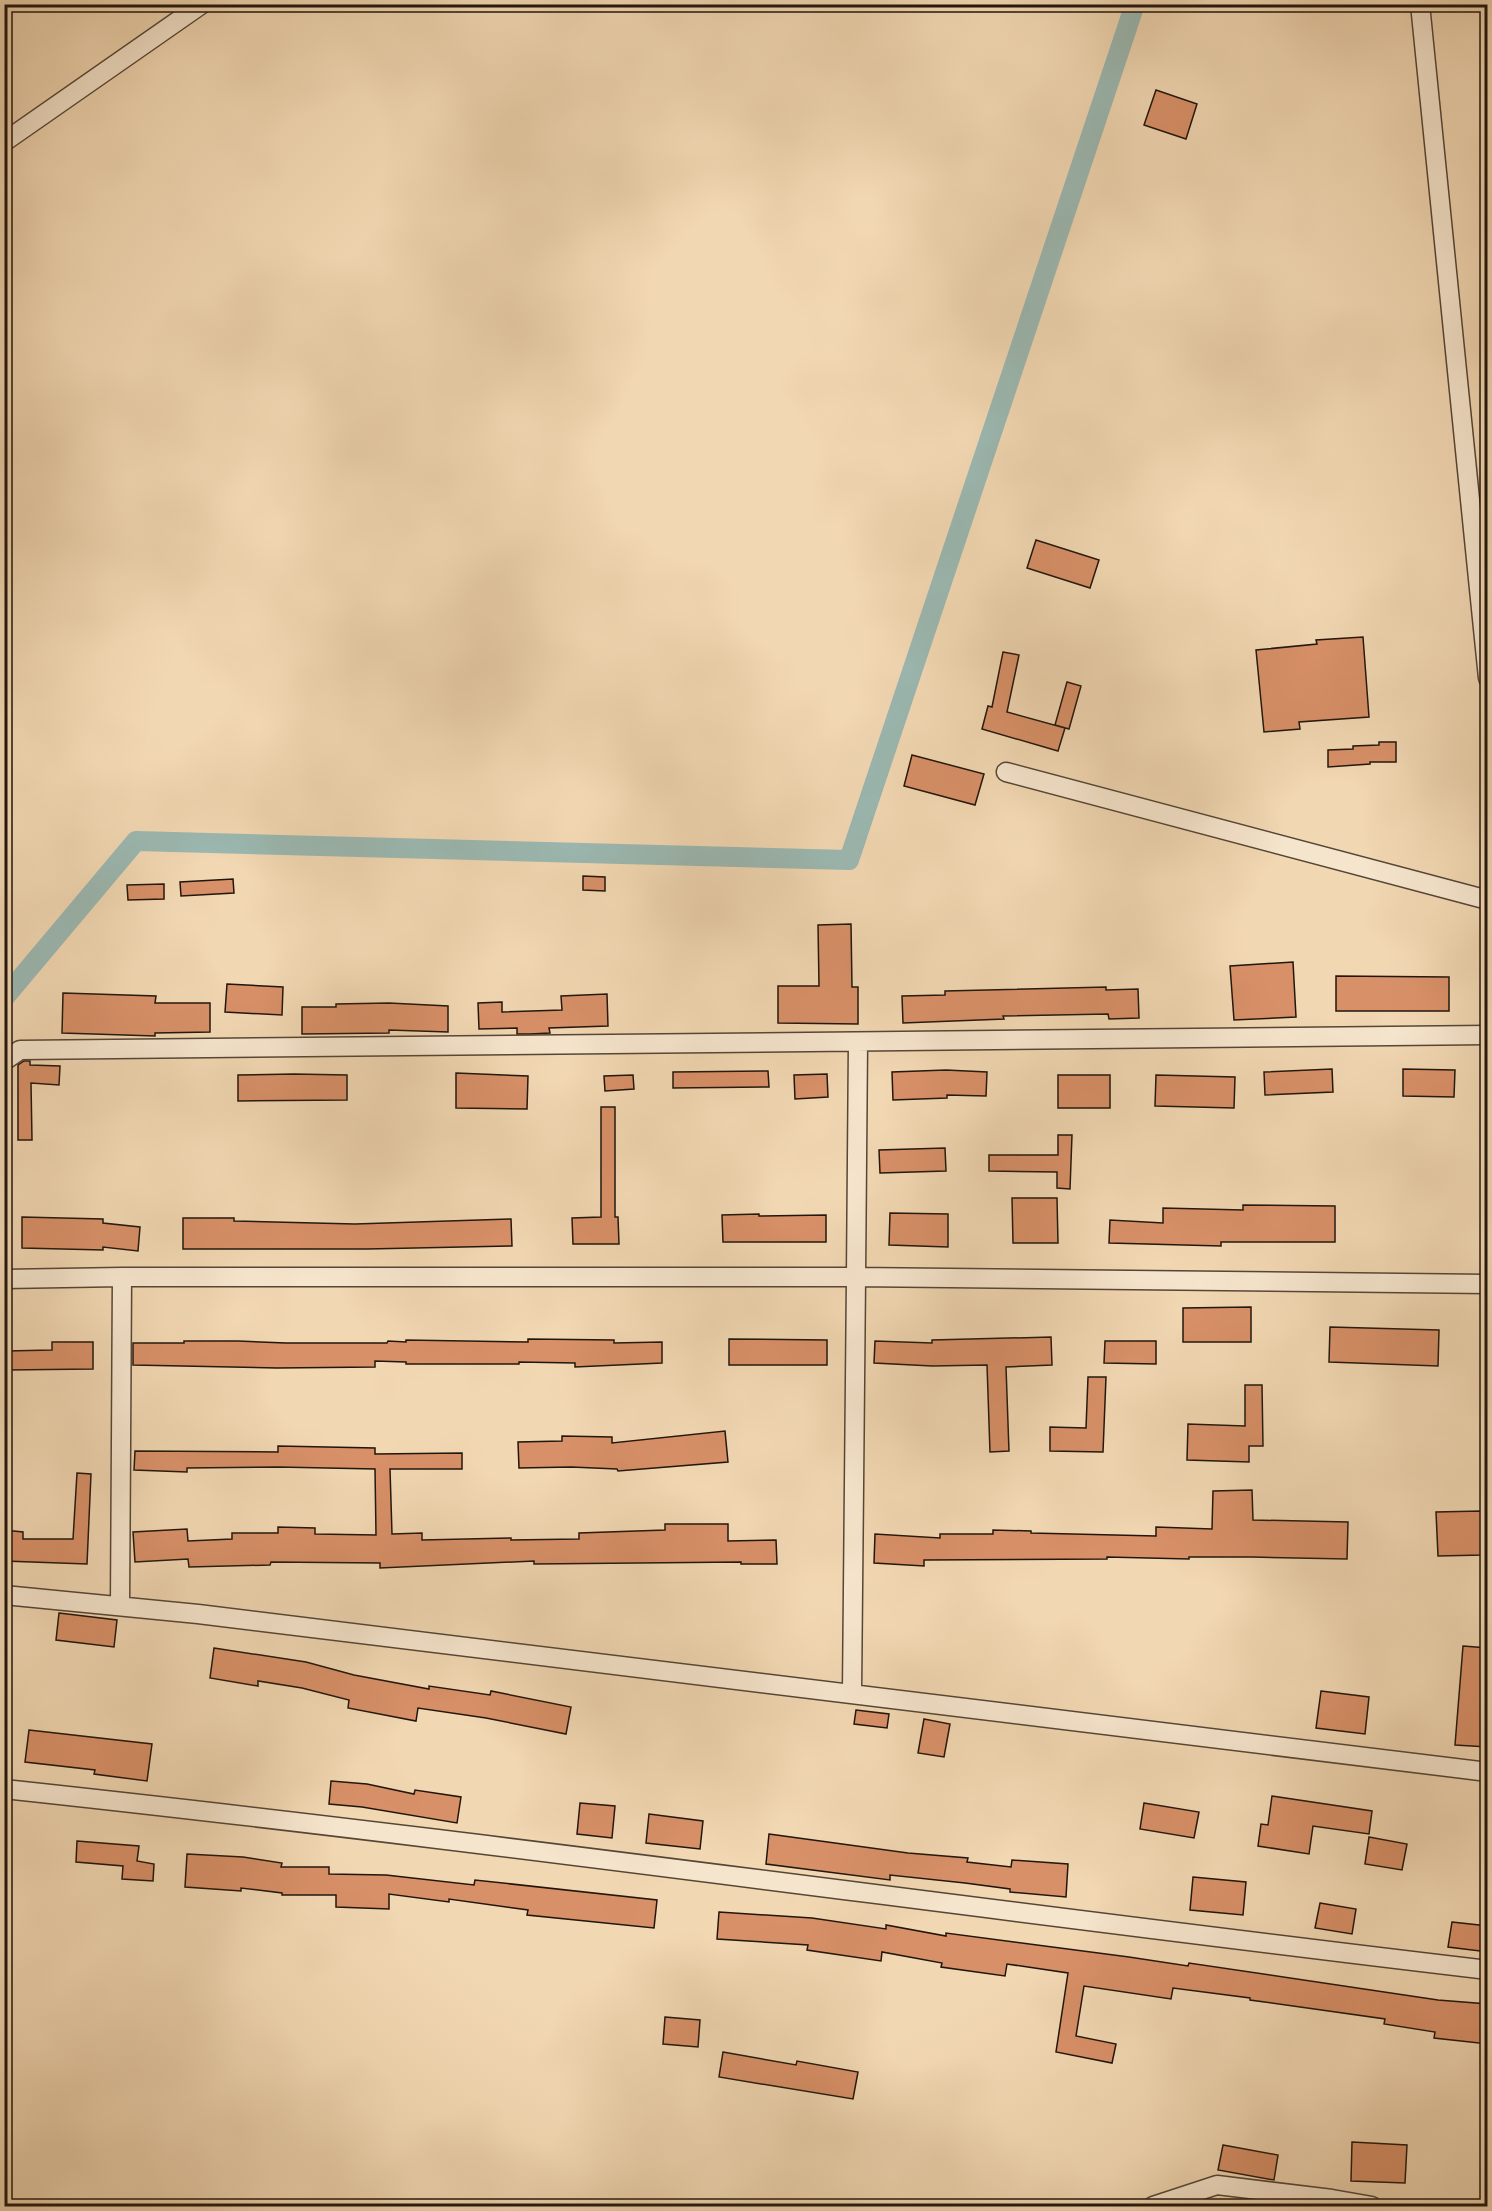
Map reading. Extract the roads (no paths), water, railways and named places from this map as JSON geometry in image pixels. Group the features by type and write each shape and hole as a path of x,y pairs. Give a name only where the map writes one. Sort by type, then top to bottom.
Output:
{"street":[{"path":"4,142 202,4"},
{"path":"1420,4 1488,678"},
{"path":"1006,772 1488,900"},
{"path":"4,1061 20,1050 1488,1035"},
{"path":"852,1693 858,1042"},
{"path":"120,1606 122,1277"},
{"path":"4,1279 856,1277 1488,1284"},
{"path":"4,1595 210,1615 1488,1772"},
{"path":"4,1789 189,1809 1488,1970"},
{"path":"1153,2206 1217,2185 1372,2206"}],"waterway":[{"path":"4,998 136,841 849,860 1135,4"}]}
